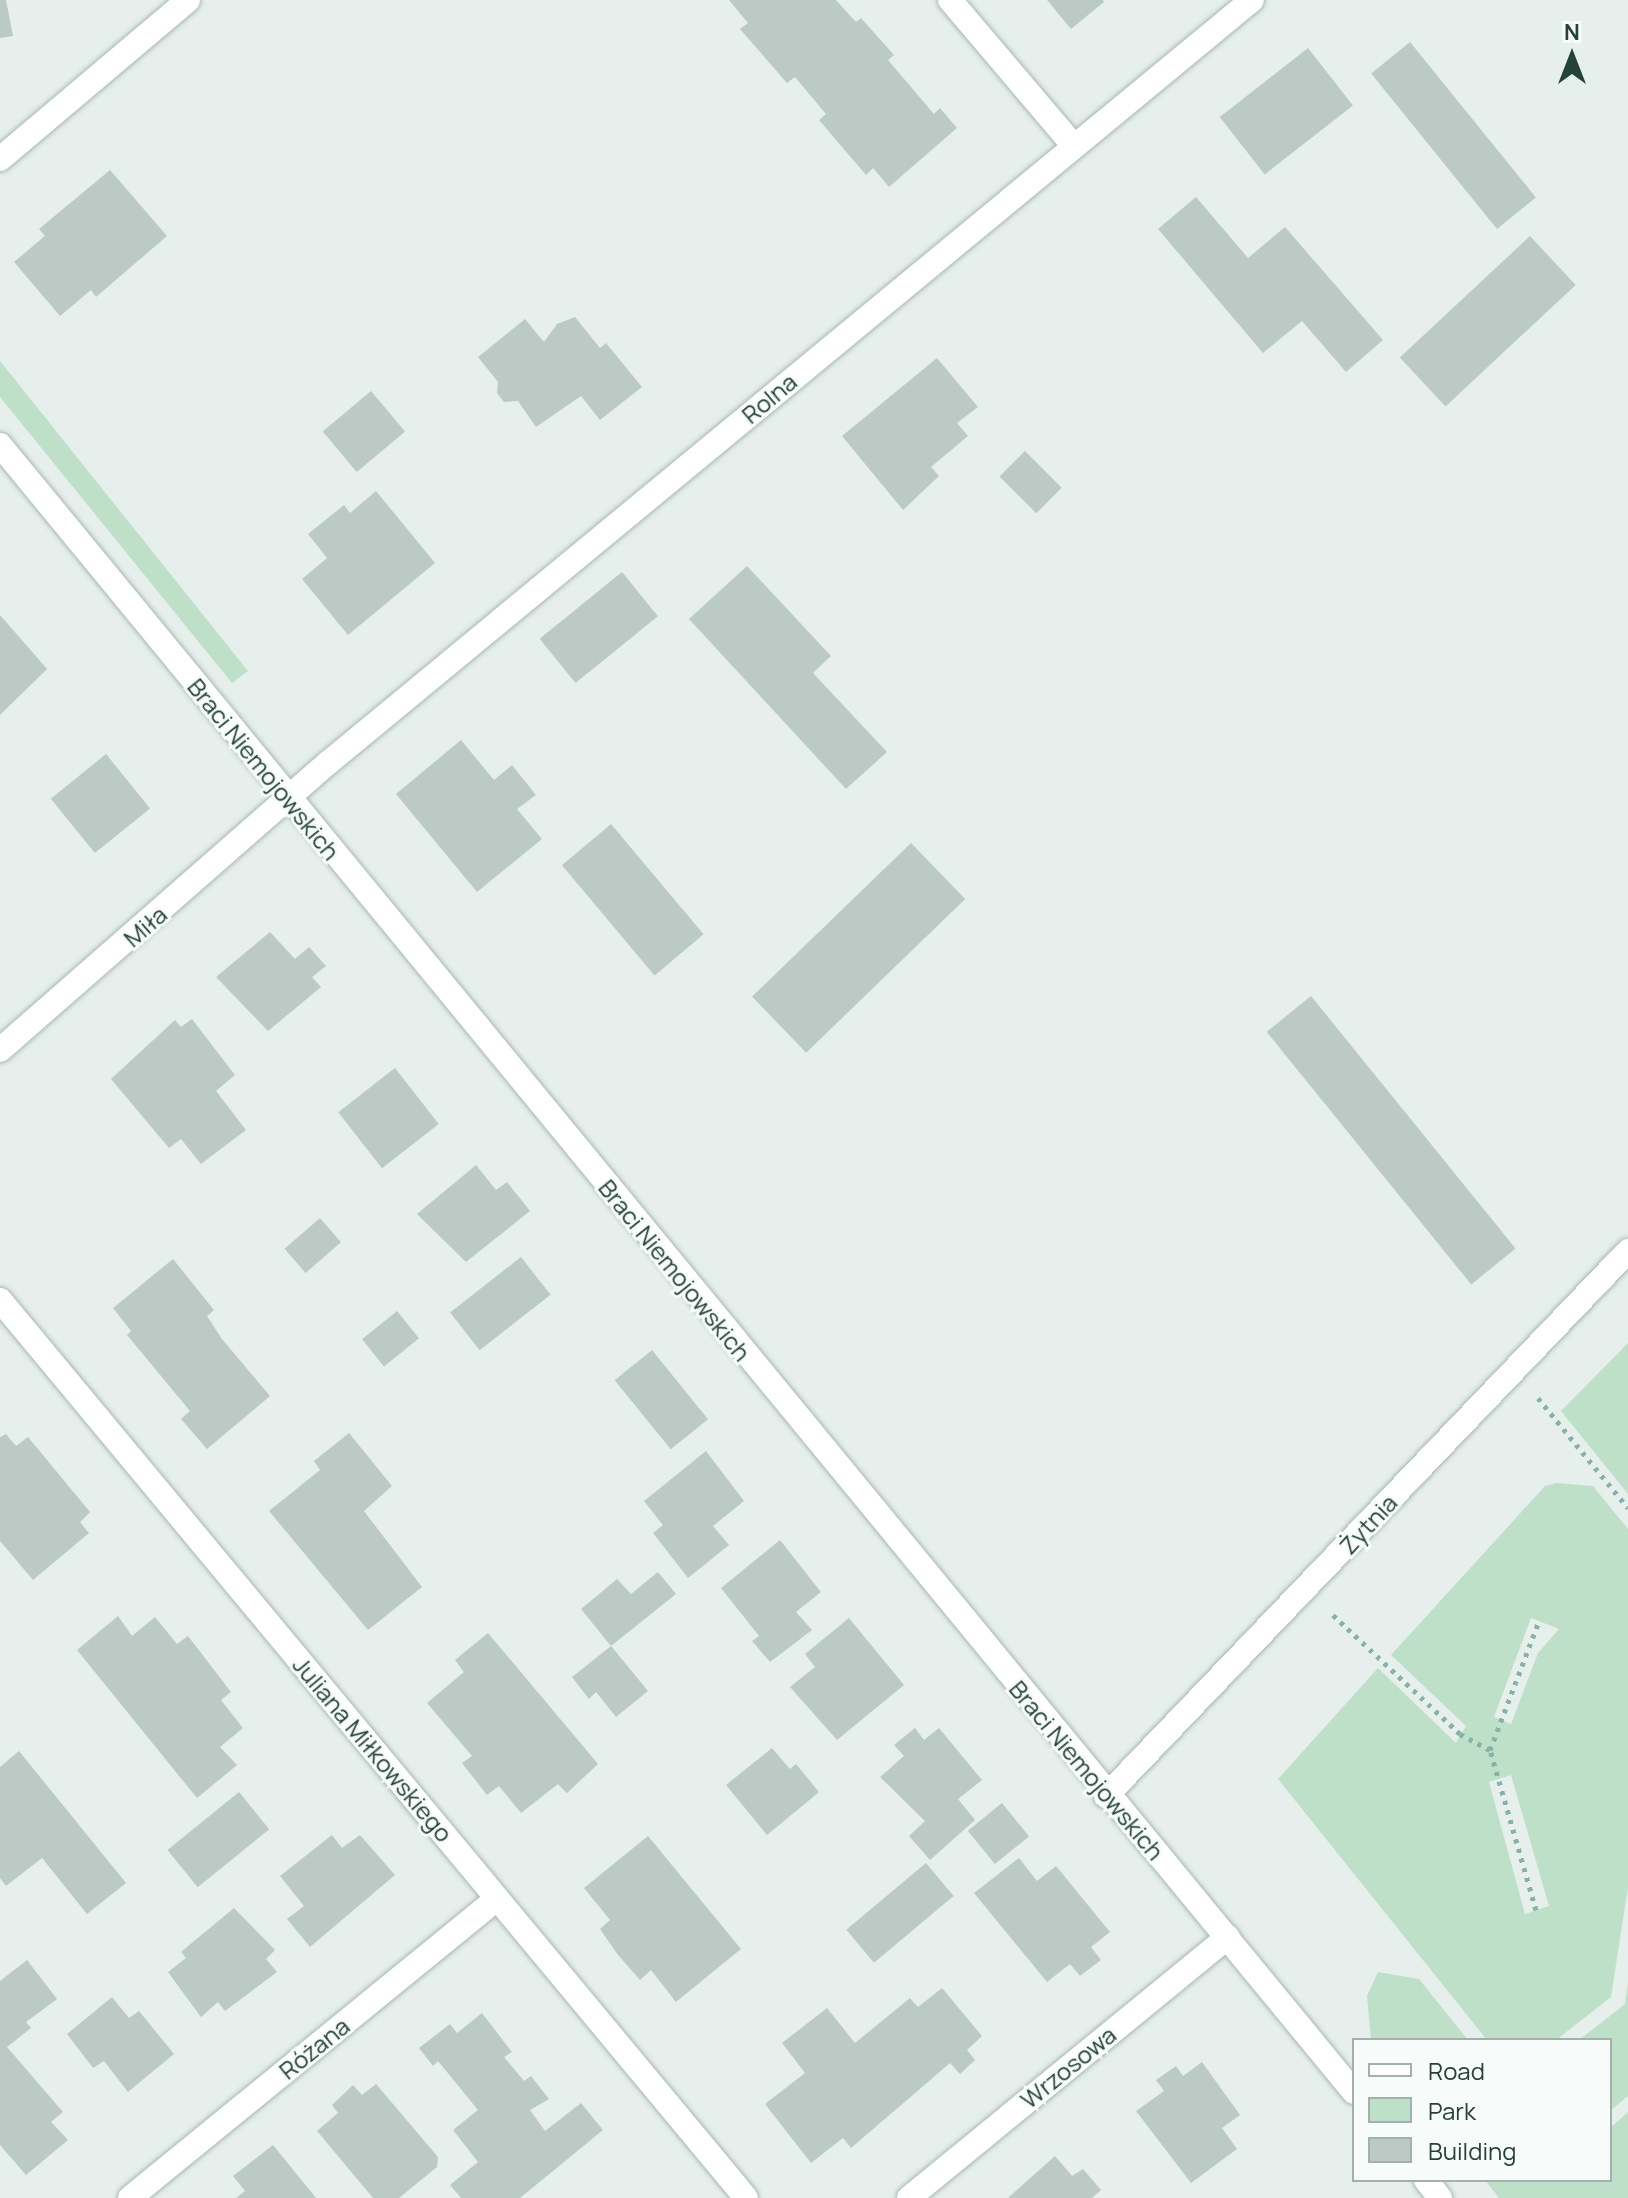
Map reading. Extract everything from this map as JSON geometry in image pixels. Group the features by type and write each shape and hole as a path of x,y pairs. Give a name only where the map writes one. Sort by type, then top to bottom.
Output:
{"street":[{"path":"0,159 188,0"},
{"path":"950,0 1074,146"},
{"name":"Rolna","path":"288,799 1252,0"},
{"name":"Braci Niemojowskich","path":"0,445 1106,1796 1228,1937 1352,2090"},
{"name":"Miła","path":"0,1050 288,799"},
{"name":"Żytnia","path":"1106,1796 1628,1251"},
{"name":"Juliana Miłkowskiego","path":"0,1300 746,2198"},
{"name":"Różana","path":"130,2198 497,1899"},
{"name":"Wrzosowa","path":"909,2198 1228,1937"},
{"path":"1428,2182 1440,2198"}],"path":[{"path":"1515,1370 1628,1508"},
{"path":"1306,1590 1460,1734 1490,1750"},
{"path":"1536,1910 1490,1750 1539,1621"}],"green space":[{"path":"0,361 248,671 232,683 0,397"},
{"path":"1628,1343 1628,1494 1561,1411"},
{"path":"1556,1483 1593,1486 1628,1529 1628,1887 1611,1997 1559,2038 1485,2038 1278,1779 1378,1668 1456,1743 1466,1726 1391,1655 1545,1486","holes":["1531,1618 1559,1629 1538,1653 1511,1724 1494,1717","1511,1775 1549,1906 1525,1914 1489,1782"]},
{"path":"1378,1972 1419,1979 1466,2038 1371,2038 1367,1996"},
{"path":"1628,1981 1628,2096 1612,2109 1612,2038 1582,2038 1625,2004"},
{"path":"1628,2112 1628,2198 1499,2198 1487,2182 1612,2182 1612,2126"}],"building":[{"path":"0,0 6,0 13,36 0,38"},
{"path":"729,0 836,0 856,22 861,18 894,55 888,60 934,114 940,108 957,128 889,187 873,168 866,175 819,120 826,114 795,77 787,83 740,29 748,23"},
{"path":"1047,0 1103,0 1104,2 1071,29"},
{"path":"1410,42 1536,197 1497,229 1371,73"},
{"path":"1308,48 1353,106 1265,174 1220,117"},
{"path":"110,170 167,236 96,297 91,290 60,316 14,262 45,236 39,229"},
{"path":"1196,197 1248,258 1285,227 1383,340 1346,372 1302,321 1263,353 1158,229"},
{"path":"1530,236 1576,285 1446,406 1400,357"},
{"path":"575,317 600,348 606,343 642,387 600,420 581,396 536,427 518,401 504,402 497,393 498,382 478,357 525,319 544,342 557,324"},
{"path":"937,358 978,407 957,423 968,436 931,467 939,476 903,510 842,436"},
{"path":"371,391 405,432 357,472 323,431"},
{"path":"1025,451 1062,488 1036,513 1000,476"},
{"path":"376,491 435,563 348,635 302,579 327,558 308,534 344,505 350,513"},
{"path":"747,566 831,656 813,673 887,752 846,789 689,619"},
{"path":"622,572 658,616 575,683 540,639"},
{"path":"0,615 47,669 0,715"},
{"path":"461,740 494,780 512,765 536,795 517,809 542,839 477,892 396,794"},
{"path":"106,754 150,808 95,853 51,799"},
{"path":"611,824 704,934 655,975 562,865"},
{"path":"911,843 965,899 806,1053 752,997"},
{"path":"270,932 295,959 309,947 326,966 312,977 321,987 268,1031 216,977"},
{"path":"1311,996 1516,1249 1471,1284 1267,1032"},
{"path":"192,1019 235,1075 216,1091 246,1130 201,1164 181,1139 169,1148 111,1079 175,1020 181,1027"},
{"path":"395,1068 439,1124 382,1168 338,1112"},
{"path":"476,1165 496,1190 507,1182 530,1211 466,1262 417,1214"},
{"path":"320,1218 341,1242 306,1273 285,1249"},
{"path":"521,1257 551,1295 480,1350 450,1312"},
{"path":"173,1259 214,1310 207,1316 222,1339 270,1396 207,1449 181,1419 190,1411 127,1335 131,1331 113,1308"},
{"path":"397,1311 419,1338 384,1367 362,1339"},
{"path":"652,1350 708,1419 671,1449 615,1380"},
{"path":"349,1433 392,1486 364,1511 422,1587 368,1630 269,1511 320,1470 314,1461"},
{"path":"6,1434 16,1446 28,1437 90,1512 80,1522 89,1533 33,1580 0,1541 0,1437"},
{"path":"706,1451 744,1501 713,1526 729,1545 688,1578 653,1533 663,1525 644,1501"},
{"path":"780,1540 821,1592 796,1612 812,1630 770,1662 752,1641 759,1636 721,1588"},
{"path":"658,1572 676,1594 611,1646 581,1609 617,1579 631,1594"},
{"path":"118,1616 132,1636 155,1617 177,1644 188,1636 231,1692 221,1700 243,1728 220,1747 237,1765 197,1798 77,1650"},
{"path":"849,1618 904,1685 837,1740 790,1687 815,1667 805,1654"},
{"path":"488,1633 598,1764 567,1793 558,1784 521,1813 499,1786 487,1795 462,1763 472,1756 427,1703 464,1672 455,1660"},
{"path":"611,1646 648,1691 616,1717 596,1692 589,1699 572,1677"},
{"path":"915,1728 924,1740 939,1728 982,1780 958,1799 975,1820 930,1860 909,1836 925,1821 880,1777 904,1756 894,1745"},
{"path":"772,1748 790,1769 796,1764 819,1792 767,1835 726,1785"},
{"path":"19,1751 126,1883 87,1914 42,1858 6,1886 0,1878 0,1767"},
{"path":"239,1792 269,1829 198,1887 168,1850"},
{"path":"1002,1803 1029,1836 995,1864 968,1831"},
{"path":"332,1835 342,1848 360,1835 395,1875 310,1947 287,1919 304,1906 280,1876"},
{"path":"648,1836 741,1949 676,2002 651,1970 640,1980 618,1955 600,1929 610,1920 584,1888"},
{"path":"1019,1858 1037,1881 1056,1866 1110,1932 1091,1947 1101,1960 1080,1976 1070,1964 1047,1982 974,1893"},
{"path":"926,1863 954,1896 874,1963 846,1930"},
{"path":"234,1908 275,1950 266,1959 277,1972 225,2011 218,2002 201,2017 168,1972 186,1958 181,1952"},
{"path":"27,1960 57,1999 26,2022 31,2028 7,2047 63,2112 51,2122 68,2140 26,2175 0,2145 0,1981"},
{"path":"942,1988 982,2036 967,2050 975,2060 960,2074 950,2063 851,2148 843,2138 811,2163 765,2104 805,2073 782,2043 827,2008 855,2043 910,1998 918,2007"},
{"path":"112,1997 129,2018 139,2011 174,2054 128,2092 104,2061 93,2068 67,2034"},
{"path":"482,2013 512,2052 504,2057 524,2081 531,2076 549,2099 530,2110 545,2131 581,2103 603,2130 520,2198 461,2198 450,2185 478,2162 453,2130 478,2110 438,2061 433,2066 419,2048 450,2024 457,2033"},
{"path":"1202,2062 1240,2115 1222,2128 1237,2149 1191,2183 1136,2111 1164,2091 1156,2080 1176,2066 1183,2076"},
{"path":"376,2084 438,2157 437,2167 399,2198 373,2198 317,2131 338,2113 332,2105 353,2085 362,2095"},
{"path":"273,2145 316,2198 236,2198 245,2191 233,2176"},
{"path":"1055,2156 1072,2176 1083,2169 1101,2190 1092,2198 1008,2198"}]}
